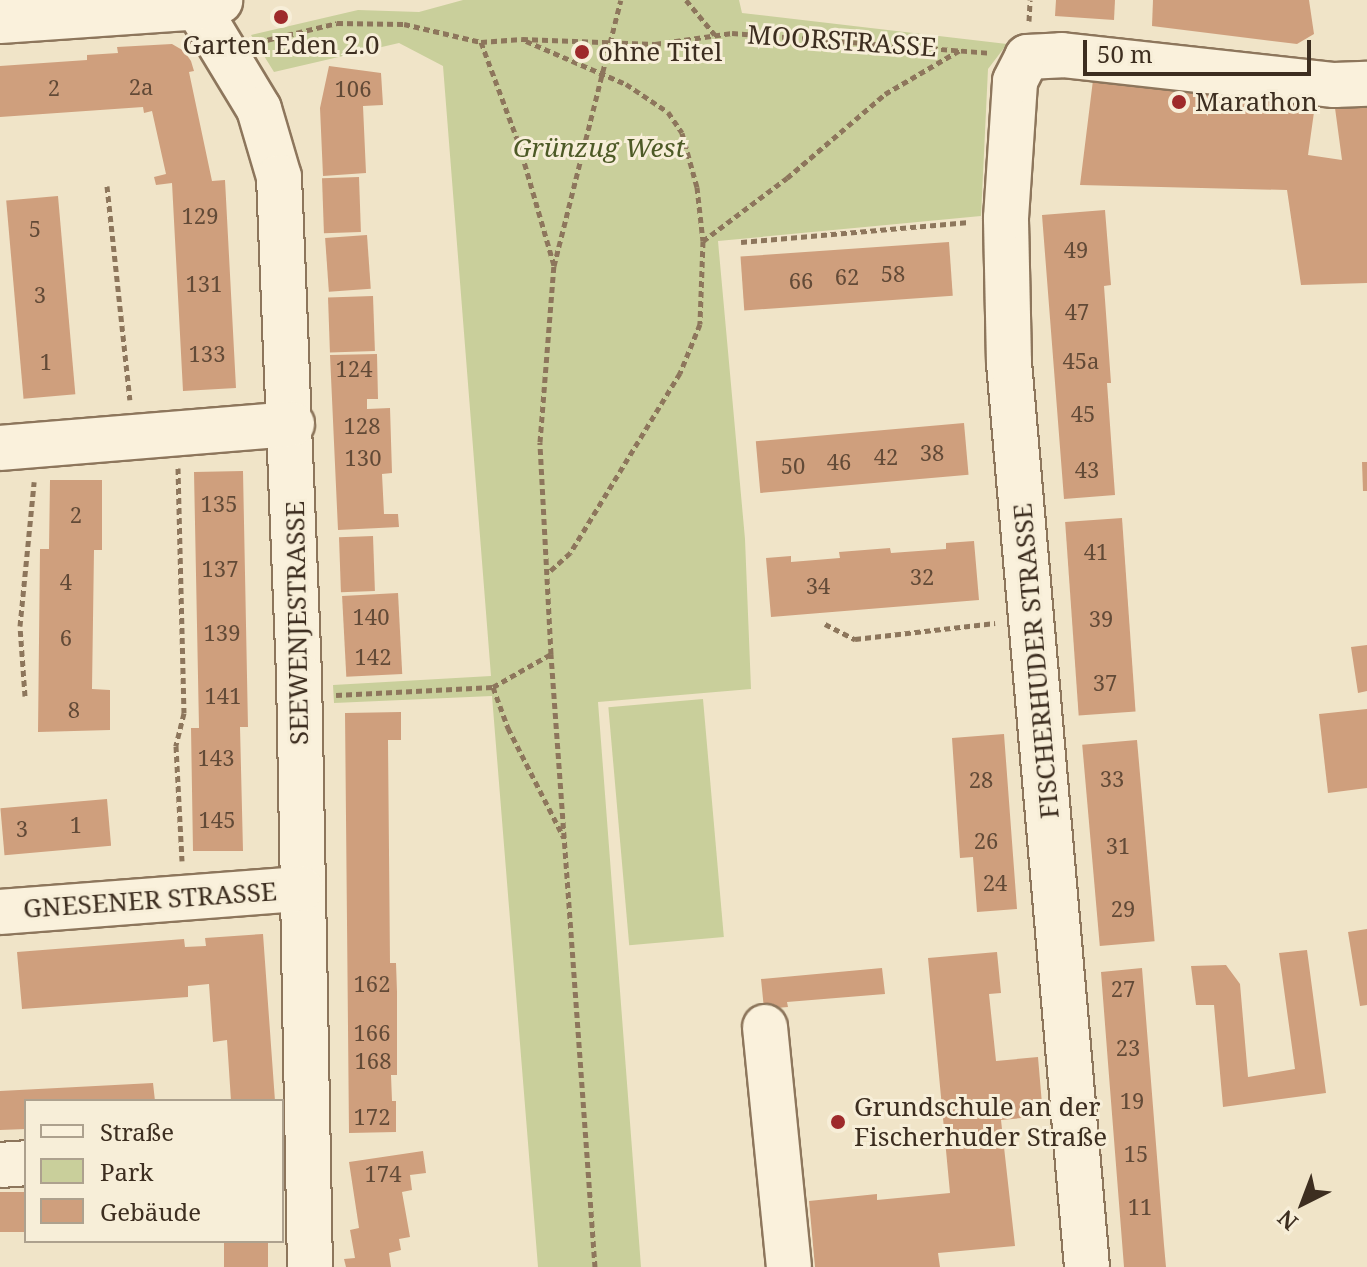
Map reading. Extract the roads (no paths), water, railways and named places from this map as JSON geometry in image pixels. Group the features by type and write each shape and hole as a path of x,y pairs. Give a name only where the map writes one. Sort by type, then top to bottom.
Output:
{"street":[{"path":"0,21 205,2"},
{"name":"SEEWENJESTRASSE","path":"205,2 228,56 259,109 279,177 292,424 301,889 294,1146 310,1267"},
{"name":"FISCHERHUDER STRASSE","path":"1087,1267 1009,363 1006,218 1015,81 1027,57 1062,55 1334,85 1367,84"},
{"path":"17,447 292,424"},
{"name":"GNESENER STRASSE","path":"0,912 301,889"},
{"path":"765,1027 789,1267"},
{"path":"0,1165 24,1163"}],"place":[{"name":"Garten Eden 2.0","path":"281,17"},
{"name":"ohne Titel","path":"582,52"},
{"name":"Marathon","path":"1179,102"},
{"name":"Grundschule an der Fischerhuder Straße","path":"838,1122"}],"park label":[{"name":"Grünzug West","path":"599,148"}]}
